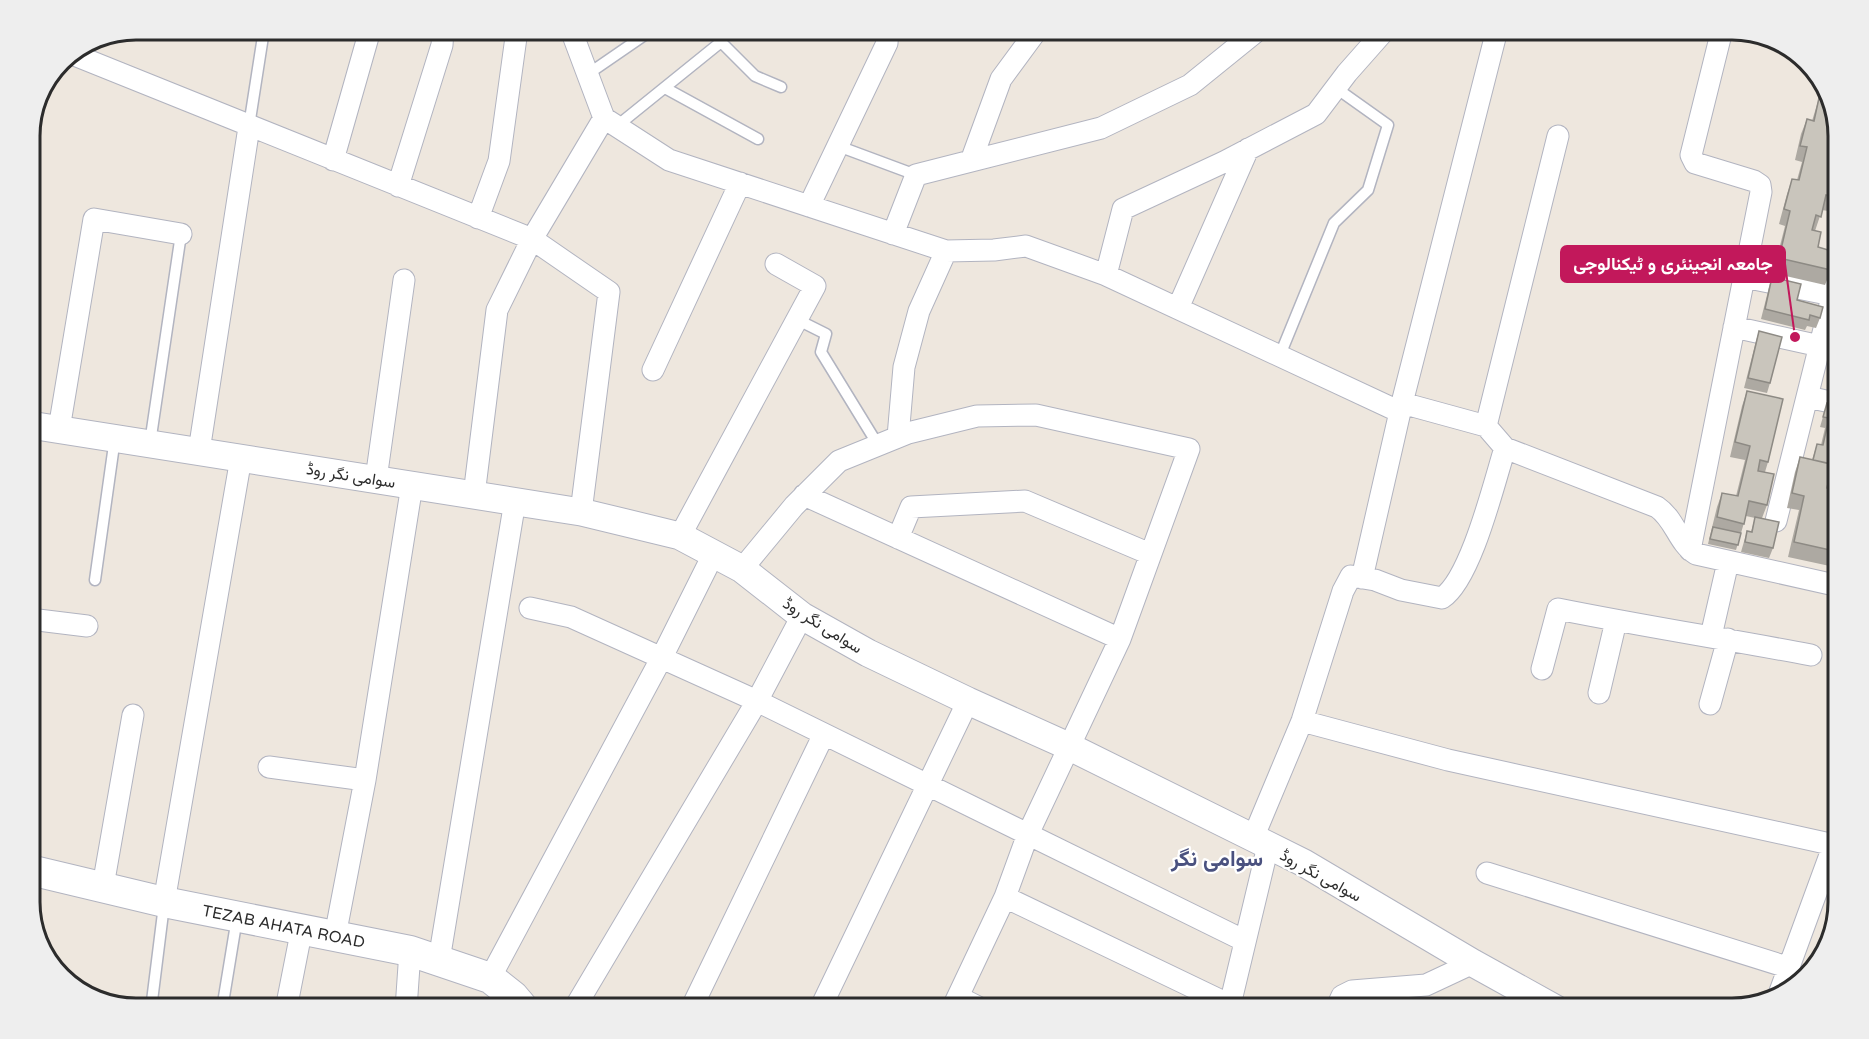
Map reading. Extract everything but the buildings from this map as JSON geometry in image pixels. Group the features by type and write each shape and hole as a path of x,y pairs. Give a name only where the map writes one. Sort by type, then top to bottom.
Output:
{"main road":[{"name":"TEZAB AHATA ROAD","path":"41,872 165,902 410,951 490,978 515,998"}],"street":[{"path":"333,160 367,41"},
{"path":"398,186 442,41"},
{"path":"478,218 499,161 515,41"},
{"path":"575,41 610,122 669,160 946,251 994,250 1026,246 1106,274 1280,356 1401,408 1486,426 1505,448 1657,507 1670,519 1690,550 1696,554 1828,584"},
{"path":"809,206 887,41"},
{"path":"971,161 1001,79 1029,41"},
{"path":"893,234 916,175 1101,128 1190,85 1244,41"},
{"path":"1106,274 1123,209 1316,114 1376,41"},
{"path":"1362,578 1401,408 1494,41"},
{"path":"1690,550 1761,192 1760,185 1754,181 1695,163 1691,155 1719,41"},
{"path":"82,58 532,239 609,292 581,512"},
{"path":"474,495 497,310 532,239 610,122"},
{"path":"199,451 249,127"},
{"path":"1486,426 1558,136"},
{"path":"1178,308 1248,149"},
{"path":"653,370 740,183"},
{"path":"59,429 94,219 181,234"},
{"path":"898,437 904,367 919,311 946,251"},
{"path":"680,536 816,286 776,264"},
{"path":"1744,277 1828,294"},
{"path":"376,480 404,280"},
{"path":"1776,521 1828,312"},
{"path":"1734,327 1820,346"},
{"path":"1808,397 1828,402"},
{"path":"742,569 804,495 839,461 898,437 977,416 1036,415 1189,449 1120,639 1028,834 1005,897 957,998"},
{"name":"سوامی نگر روڈ","path":"41,427 581,512 680,536 742,569 802,616 868,653 1068,746 1304,863 1473,963 1518,998"},
{"path":"1231,998 1245,941 1261,842 1302,721 1342,591 1351,576 1375,580 1401,590 1442,598 1450,593 1467,562 1505,448"},
{"path":"165,902 241,458"},
{"path":"335,936 365,780 412,485"},
{"path":"804,495 1120,639"},
{"path":"439,960 515,501"},
{"path":"898,538 912,507 1025,501 1150,554"},
{"path":"490,978 662,657 714,553"},
{"path":"1710,704 1728,562"},
{"path":"530,608 571,617 757,701 1245,941"},
{"path":"1542,669 1558,609 1810,655"},
{"path":"581,998 757,701 802,616"},
{"path":"41,620 87,626"},
{"path":"1599,693 1616,621"},
{"path":"825,998 968,701"},
{"path":"103,886 133,715"},
{"path":"1302,721 1448,760 1828,843"},
{"path":"696,998 824,734"},
{"path":"269,767 365,780"},
{"path":"1784,984 1828,866"},
{"path":"1487,873 1790,968"},
{"path":"1005,897 1211,998"},
{"path":"288,998 302,928"},
{"path":"407,998 410,951"},
{"path":"1341,998 1352,991 1426,984 1473,963"}],"lane":[{"path":"249,127 262,41"},
{"path":"588,74 636,41"},
{"path":"610,122 665,88 721,42 755,76 781,87"},
{"path":"665,88 758,139"},
{"path":"1280,356 1335,223 1368,190 1388,125 1336,88"},
{"path":"838,146 916,175"},
{"path":"150,443 181,234"},
{"path":"798,320 826,334 821,352 878,445"},
{"path":"95,580 115,438"},
{"path":"152,998 165,902"},
{"path":"224,998 237,915"}],"place":[{"name":"جامعہ انجینئری و ٹیکنالوجی","path":"1795,337"}],"district":[{"name":"سوامی نگر","path":"1217,858"}]}
